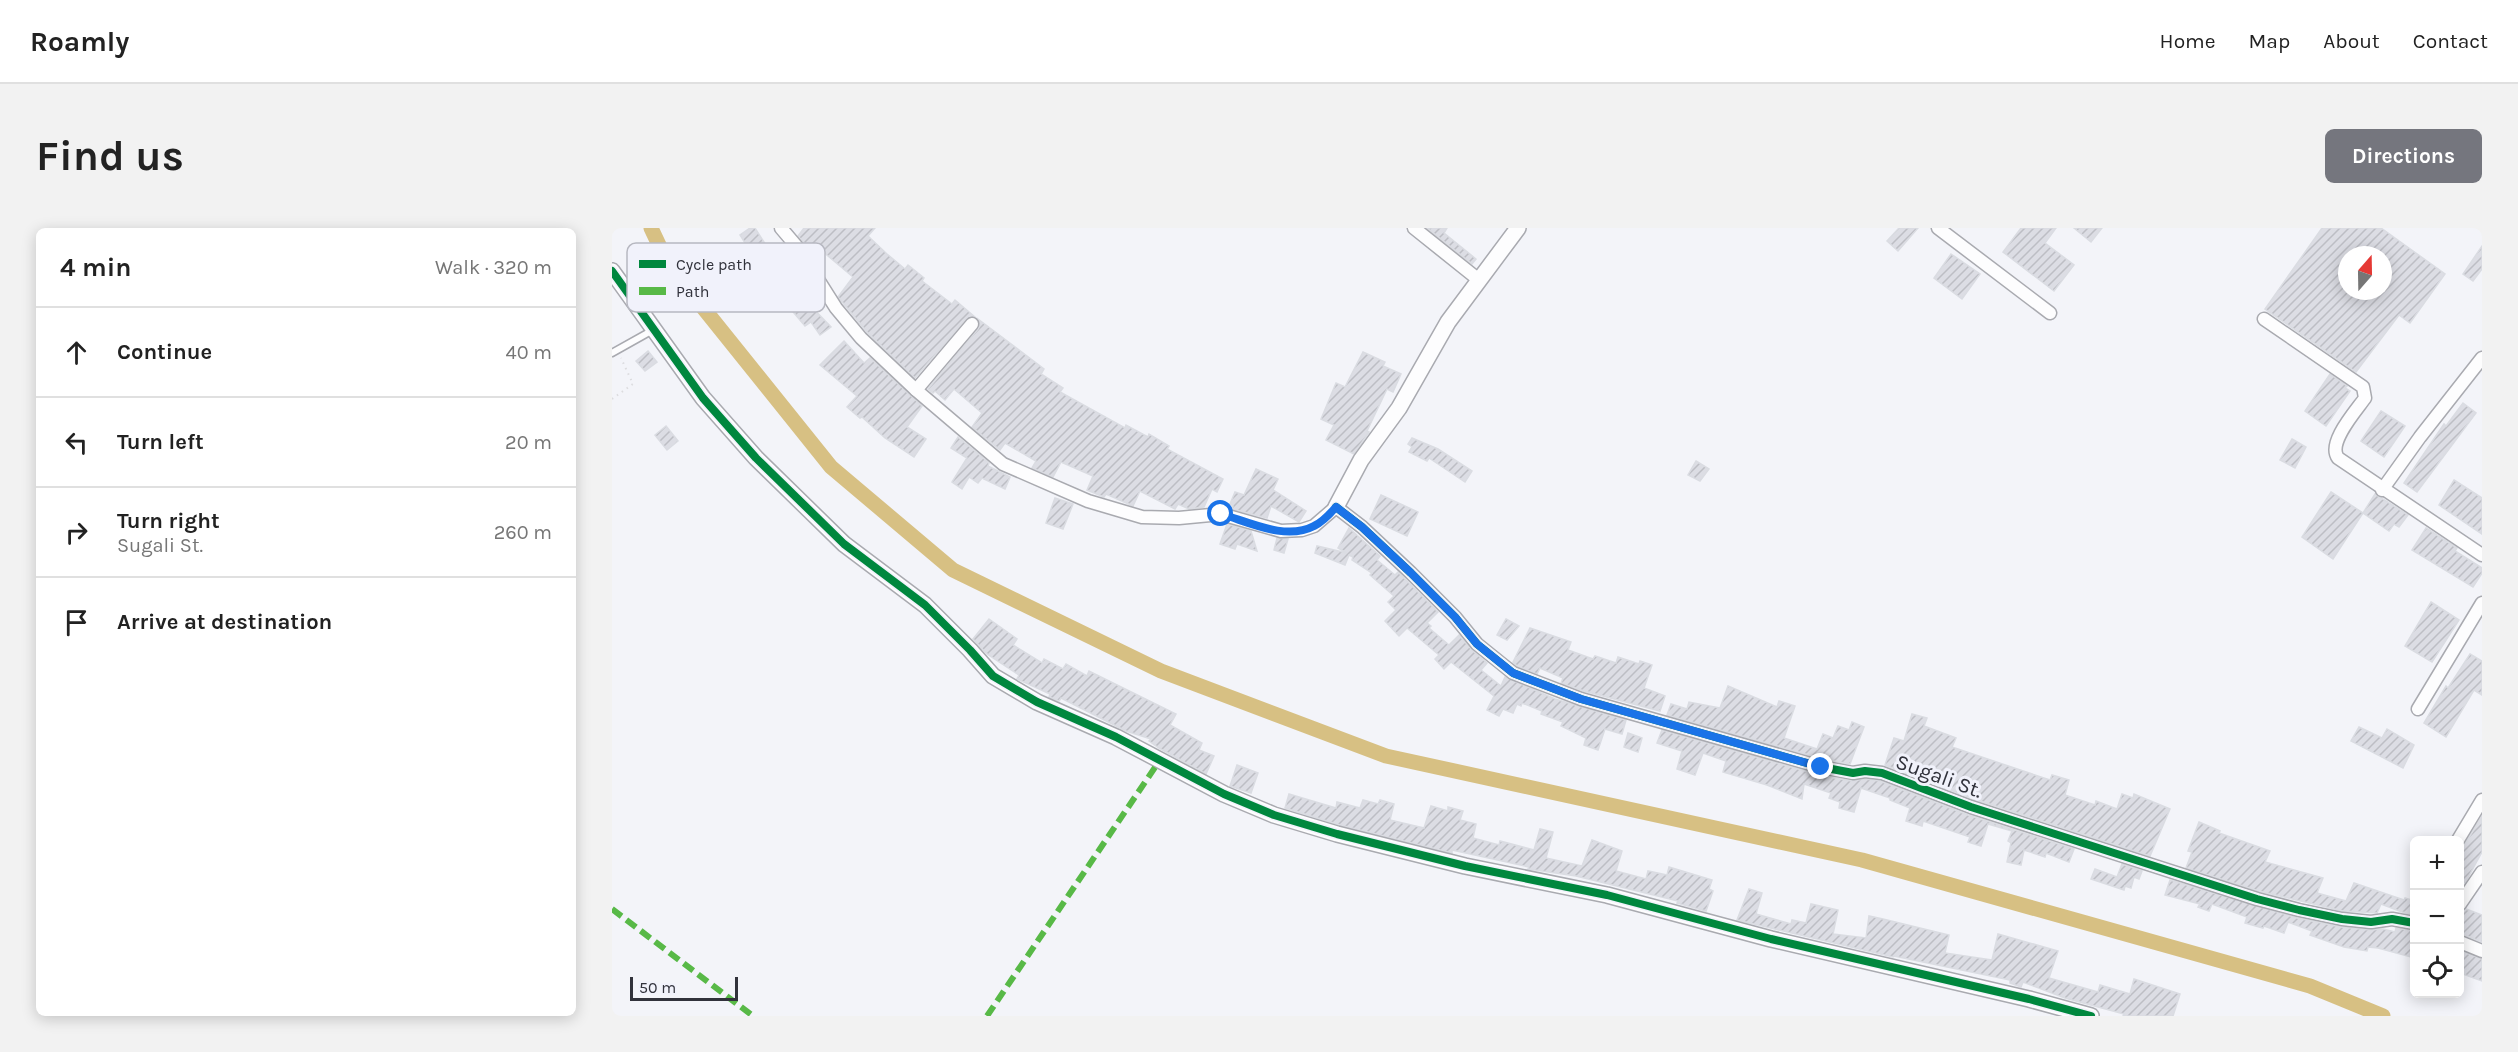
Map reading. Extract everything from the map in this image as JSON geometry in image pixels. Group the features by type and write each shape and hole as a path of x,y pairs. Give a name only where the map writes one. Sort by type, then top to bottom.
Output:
{"street":[{"path":"781,228 794,243"},
{"path":"1414,228 1479,280"},
{"path":"825,291 861,338 916,390 1003,464 1088,501 1142,517 1179,518 1221,514 1281,531 1302,530 1314,526 1336,507 1361,460 1399,408 1448,321 1518,228"},
{"path":"1938,228 2049,313"},
{"path":"612,272 627,293"},
{"path":"640,312 703,398 756,458 844,544 925,605 993,676 1037,702 1116,737 1224,794 1274,814 1384,847 1607,895 1771,939 2006,993 2091,1016"},
{"path":"2264,319 2363,387 2365,398 2338,438 2334,449 2338,458 2382,490 2482,555"},
{"path":"916,390 972,324"},
{"path":"2382,490 2482,358"},
{"name":"Sugali St.","path":"1336,507 1362,527 1411,573 1455,617 1477,644 1513,673 1581,699 1821,767 1853,774 1865,771 1882,773 1971,807 2258,899 2342,919 2371,922 2392,919 2410,922"},
{"path":"2418,709 2482,603"},
{"path":"2460,836 2482,800"},
{"path":"2464,898 2482,872"},
{"path":"2464,944 2482,951"}],"lane":[{"path":"615,352 653,330"}],"path":[{"path":"612,399 633,384 615,352"}],"building":[{"path":"750,228 755,228 765,243 745,243 740,235"},
{"path":"804,228 875,228 868,236 887,254 905,269 908,265 924,278 922,281 952,304 955,300 975,317 966,319 915,378 867,332 838,297 853,277 825,253 825,243 804,243 798,236"},
{"path":"1427,228 1447,228 1444,233 1476,259 1472,264"},
{"path":"1899,228 1918,228 1898,251 1887,241"},
{"path":"2021,228 2056,228 2045,243 2074,265 2054,291 2003,252"},
{"path":"2074,228 2102,228 2091,242"},
{"path":"2322,228 2381,228 2445,274 2410,323 2399,315 2356,372 2265,309"},
{"path":"2482,246 2482,269 2473,281 2463,274"},
{"path":"1951,254 1980,274 1962,299 1934,278"},
{"path":"793,312 816,312 831,327 820,335 811,322 805,326"},
{"path":"978,319 1044,369 1041,374 1063,388 1060,392 1125,428 1126,425 1148,437 1149,434 1169,446 1167,449 1223,479 1217,492 1212,489 1204,507 1189,509 1178,504 1175,509 1140,491 1133,506 1106,494 1104,497 1087,490 1093,476 1061,462 1053,477 1032,468 1036,461 1005,443 1000,450 972,427 982,413 954,389 945,400 935,391 933,393 928,389 978,329 980,325"},
{"path":"844,341 864,363 870,358 922,406 907,427 926,439 914,457 885,438 847,407 857,396 820,365"},
{"path":"648,351 657,362 645,371 636,361"},
{"path":"1363,352 1385,362 1383,366 1401,374 1393,392 1387,389 1367,431 1369,432 1354,454 1326,440 1334,425 1321,419 1336,383 1345,387"},
{"path":"2330,374 2347,386 2345,388 2350,391 2326,426 2305,411"},
{"path":"2463,403 2476,413 2417,492 2404,483 2444,424 2446,426"},
{"path":"2381,411 2405,426 2384,457 2361,441"},
{"path":"666,426 678,441 667,450 655,435"},
{"path":"958,437 989,463 988,466 1010,477 1005,489 982,478 978,483 969,477 962,489 952,482 967,458 951,448"},
{"path":"1412,438 1438,449 1472,471 1465,482 1429,458 1427,461 1409,452 1412,447 1408,444"},
{"path":"2292,439 2306,447 2295,468 2280,460"},
{"path":"1696,461 1709,469 1700,481 1688,475"},
{"path":"1256,469 1278,479 1273,490 1306,511 1299,522 1271,506 1267,518 1232,509 1233,506 1230,504 1235,492 1244,495"},
{"path":"2454,480 2482,498 2482,534 2439,505"},
{"path":"2331,492 2363,513 2333,559 2302,537"},
{"path":"2375,494 2408,515 2399,527 2394,524 2389,531 2363,513"},
{"path":"1381,495 1418,512 1407,536 1370,519"},
{"path":"1055,498 1073,504 1063,529 1046,523"},
{"path":"1227,524 1251,531 1257,551 1237,544 1235,549 1220,544"},
{"path":"1349,528 1380,556 1377,560 1395,575 1398,572 1438,612 1427,623 1431,626 1429,628 1449,645 1459,635 1487,663 1481,670 1501,686 1505,677 1555,699 1626,720 1622,734 1605,729 1598,750 1584,745 1586,738 1561,726 1563,722 1541,714 1542,711 1522,703 1521,706 1517,704 1513,713 1503,709 1499,716 1487,710 1494,696 1451,662 1444,669 1435,659 1439,655 1407,628 1399,636 1385,621 1396,610 1388,602 1394,596 1370,575 1372,573 1352,560 1353,557 1349,555 1345,565 1315,553 1317,546 1347,553 1338,548"},
{"path":"2426,528 2457,548 2455,551 2482,568 2482,573 2473,587 2412,550"},
{"path":"1277,538 1288,539 1284,553 1274,550"},
{"path":"2431,602 2459,620 2432,662 2405,646"},
{"path":"989,619 1017,639 1013,645 1042,663 1044,659 1063,669 1066,664 1087,676 1089,671 1176,714 1170,725 1202,743 1199,750 1214,756 1206,774 1159,748 1149,741 1151,739 1126,731 1061,698 1059,701 1049,697 1050,694 1017,679 1019,675 987,654 973,639"},
{"path":"1506,619 1519,626 1507,640 1497,635"},
{"path":"1530,628 1571,642 1568,650 1593,659 1595,656 1616,663 1618,657 1639,664 1640,661 1652,665 1644,688 1665,696 1660,711 1561,683 1563,678 1540,668 1537,674 1517,666 1513,662"},
{"path":"2470,654 2482,661 2482,695 2474,690 2446,737 2424,723 2446,686 2448,688"},
{"path":"1728,686 1777,707 1779,701 1795,706 1784,738 1817,749 1823,734 1833,738 1838,726 1849,730 1852,722 1864,727 1850,764 1823,759 1667,715 1671,704 1687,709 1689,702 1720,708"},
{"path":"1912,714 1927,718 1924,726 1956,738 1952,747 2050,780 2052,775 2069,780 2065,795 2095,805 2096,801 2117,809 2122,794 2133,798 2134,794 2170,809 2150,856 1974,799 1885,765 1894,738 1904,741"},
{"path":"2359,727 2382,738 2387,729 2414,745 2403,768 2351,741"},
{"path":"1662,730 1819,775 1851,781 1865,779 1880,781 1968,815 2074,849 2069,862 2046,853 2045,857 2024,850 2021,865 2007,862 2011,843 2008,841 2012,831 1988,824 1981,846 1968,842 1970,837 1923,821 1922,826 1906,821 1910,808 1861,788 1854,812 1839,808 1840,802 1829,798 1831,793 1804,784 1802,799 1767,785 1723,772 1726,761 1703,753 1695,775 1677,769 1682,751 1657,743"},
{"path":"1628,733 1642,738 1638,752 1624,747"},
{"path":"1237,765 1258,773 1251,793 1230,786"},
{"path":"1289,794 1336,808 1337,802 1360,808 1363,800 1378,804 1380,800 1394,804 1390,820 1424,828 1431,806 1448,811 1448,807 1463,811 1460,820 1476,824 1473,838 1499,845 1500,841 1534,850 1540,829 1553,832 1546,858 1582,866 1592,840 1622,851 1616,871 1646,879 1648,871 1667,875 1669,867 1712,880 1709,889 1713,891 1706,911 1677,903 1678,901 1576,876 1528,869 1529,867 1452,850 1452,853 1340,825 1285,808"},
{"path":"2482,816 2482,852 2465,883 2464,845"},
{"path":"2199,822 2220,831 2219,833 2270,851 2265,862 2323,878 2317,893 2346,901 2354,883 2404,900 2405,898 2410,900 2410,914 2381,904 2377,913 2343,911 2259,891 2186,868 2192,852 2188,851"},
{"path":"2122,864 2142,871 2139,879 2134,877 2131,888 2125,886 2124,890 2091,879 2095,869 2117,877"},
{"path":"2170,880 2297,918 2341,927 2383,929 2395,932 2396,928 2410,930 2410,957 2378,948 2368,947 2367,951 2344,947 2310,935 2312,931 2288,922 2284,933 2264,926 2263,928 2245,923 2247,917 2212,904 2209,911 2198,907 2200,904 2165,895"},
{"path":"1749,889 1762,893 1756,914 1791,924 1792,920 1806,923 1811,904 1838,910 1833,934 1866,938 1869,916 1949,935 1945,953 1992,960 1998,934 2058,951 2049,978 2098,992 2100,985 2130,994 2134,979 2180,994 2173,1016 2123,1016 2124,1014 2065,998 2023,982 2021,987 2010,983 2010,980 1893,957 1737,920"},
{"path":"2464,910 2482,915 2482,942 2464,935"},
{"path":"2464,952 2482,959 2482,981 2464,974"}],"waterway":[{"path":"651,228 658,243"},
{"path":"707,312 831,467 953,570 1161,671 1386,756 1862,860 2310,986 2383,1016"}],"marked path":[{"path":"987,1016 1160,760"},
{"path":"612,909 753,1016"}],"cycle path":[{"path":"612,271 627,292"},
{"path":"641,312 703,398 756,458 844,544 925,605 993,676 1037,702 1116,737 1224,794 1274,815 1337,834 1465,866 1607,895 1771,939 2029,999 2091,1016"},
{"path":"1336,507 1362,527 1411,573 1455,617 1477,644 1513,673 1581,699 1821,767 1853,773 1865,771 1882,773 1971,807 2257,899 2342,919 2371,922 2392,919 2410,922"}],"route":[{"path":"1221,514 1281,531 1302,530 1326,518 1336,507 1362,527 1411,573 1455,617 1477,644 1513,673 1581,699 1821,767"}]}
